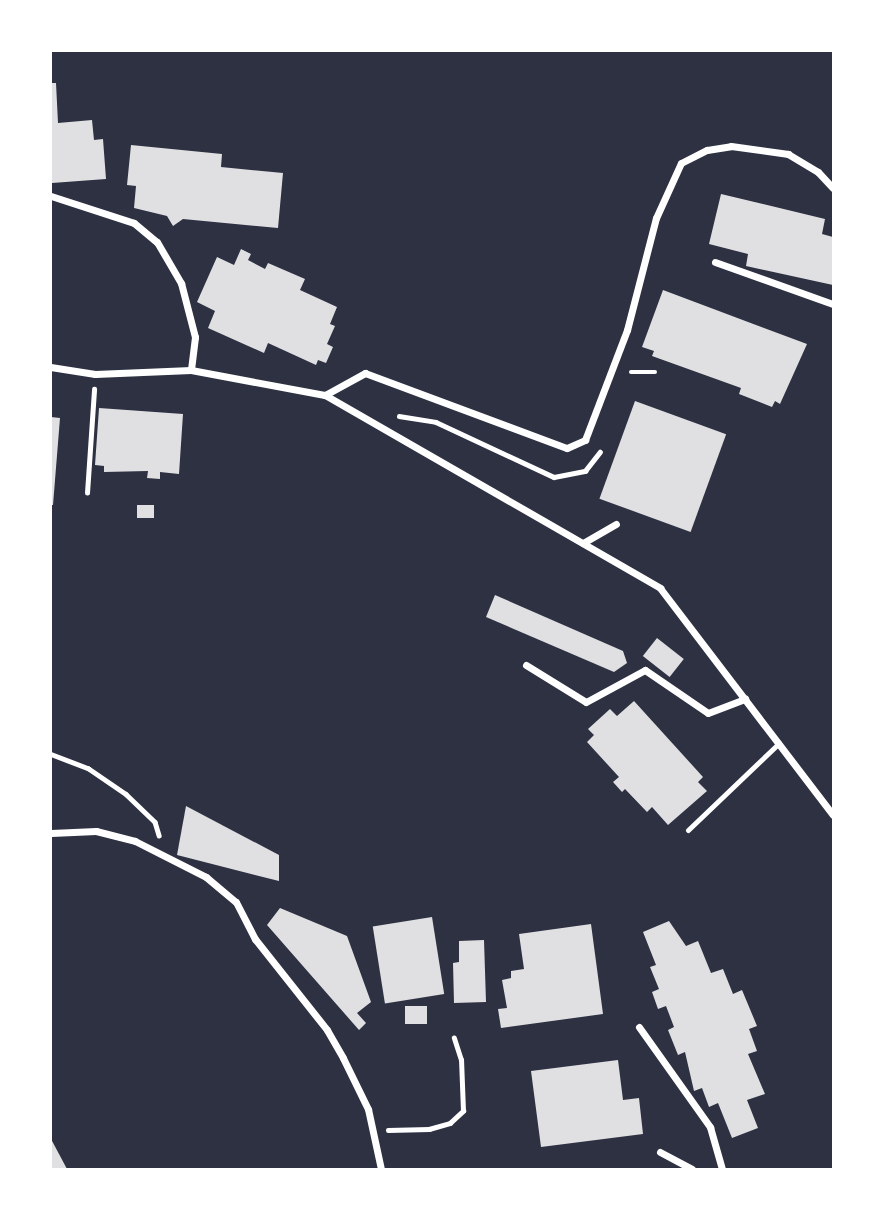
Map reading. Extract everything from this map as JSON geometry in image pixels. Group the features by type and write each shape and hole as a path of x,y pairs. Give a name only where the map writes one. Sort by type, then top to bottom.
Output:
{"street":[{"path":"325,395 365,373 567,448 585,440 590,428 627,330 656,218 681,163 706,150 731,146 788,154 818,172 833,188"},
{"path":"51,196 134,223 157,242 172,260 195,337 191,370"},
{"path":"715,262 833,304"},
{"path":"51,367 95,374 191,370 325,395 660,588 833,815"},
{"path":"583,543 616,524"},
{"path":"526,665 586,702 645,670 708,713 745,699"},
{"path":"51,833 96,831 166,855 206,877 236,902 255,939 327,1030 368,1109 381,1169"},
{"path":"639,1027 710,1127 722,1169"},
{"path":"660,1152 692,1169"}],"lane":[{"path":"688,830 780,743"}],"path":[{"path":"87,493 95,374"},
{"path":"51,754 88,768 126,794 155,822 166,855"},
{"path":"373,1130 429,1129 450,1123 463,1111 461,1060 454,1038"}],"building":[{"path":"51,83 56,83 58,123 92,120 94,140 103,139 106,179 52,183"},
{"path":"131,145 222,154 221,167 283,173 278,228 183,219 173,226 167,216 134,208 136,186 127,185"},
{"path":"721,194 825,219 822,234 833,237 833,285 746,266 748,254 709,244"},
{"path":"241,249 251,254 248,260 265,269 268,263 305,279 300,290 337,307 330,324 335,326 327,344 333,347 326,363 318,360 316,365 268,343 264,353 208,328 215,311 197,302 217,257 234,265"},
{"path":"663,290 807,344 780,404 775,401 772,407 739,394 741,388 652,356 654,351 642,347"},
{"path":"635,401 726,434 691,532 599,499"},
{"path":"99,408 183,414 179,474 160,472 160,479 147,478 148,471 104,472 104,466 95,465"},
{"path":"51,417 60,418 53,505 51,505"},
{"path":"137,505 154,505 154,518 137,518"},
{"path":"495,595 623,651 627,663 614,672 486,617"},
{"path":"657,638 684,659 670,677 643,656"},
{"path":"634,701 703,777 698,782 707,791 668,825 652,807 647,812 625,789 622,792 613,782 619,777 587,742 594,735 588,729 610,709 617,716"},
{"path":"186,806 279,855 279,881 177,855"},
{"path":"280,908 347,936 371,1002 357,1013 366,1023 359,1030 267,925"},
{"path":"432,917 444,994 385,1003 373,926"},
{"path":"669,921 686,946 698,941 711,973 723,969 733,994 742,990 757,1026 749,1029 757,1051 748,1054 765,1094 747,1100 758,1128 732,1138 718,1103 709,1107 702,1088 694,1091 685,1052 678,1055 668,1030 674,1027 666,1006 658,1009 652,992 659,989 650,967 656,965 643,932"},
{"path":"591,924 603,1014 501,1028 498,1009 507,1008 502,980 511,978 511,971 524,969 519,934"},
{"path":"484,940 486,1002 454,1003 453,963 459,962 459,941"},
{"path":"405,1006 427,1006 427,1024 405,1024"},
{"path":"618,1060 623,1100 639,1098 643,1134 541,1147 531,1071"},
{"path":"51,1139 67,1169 51,1169"}]}
